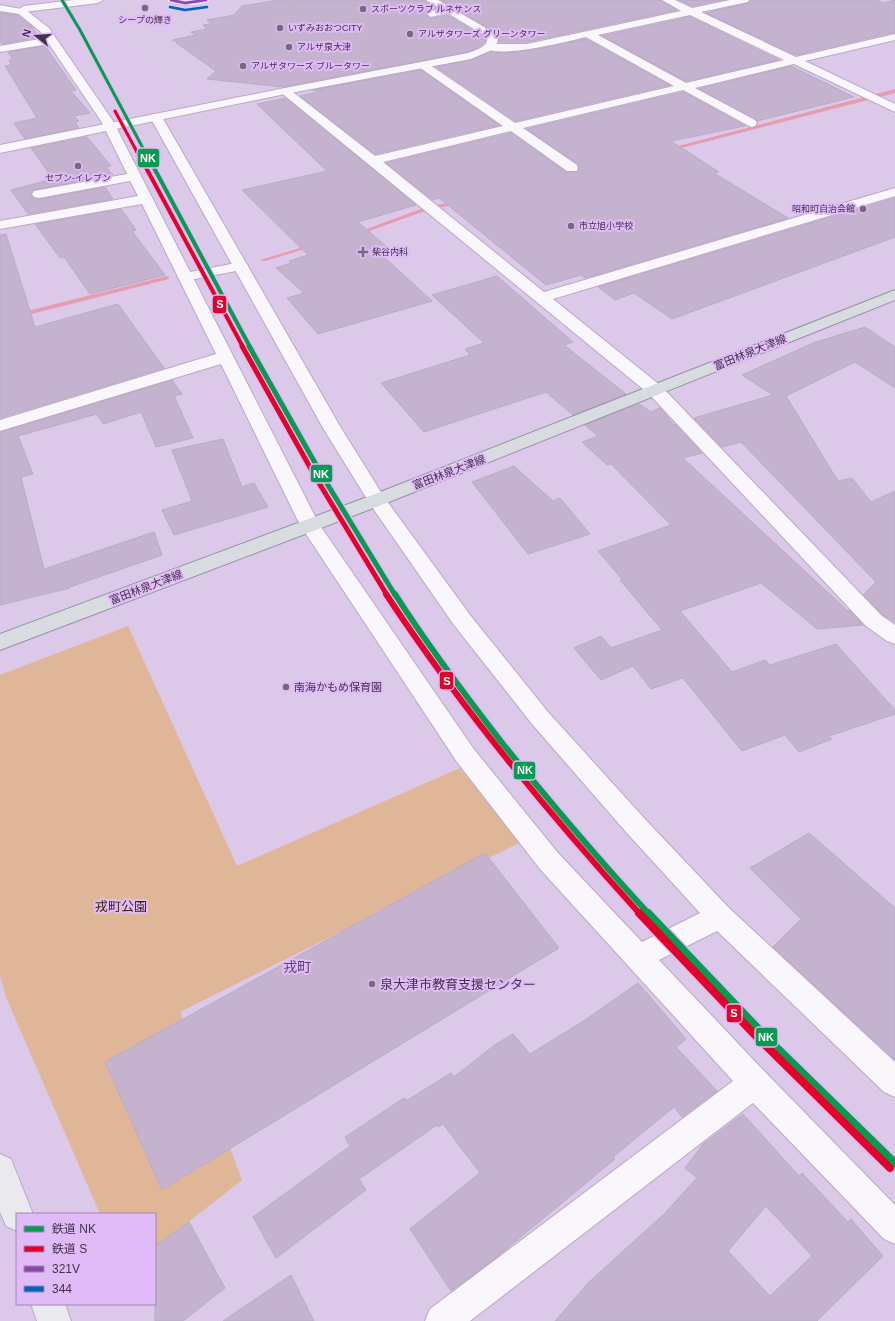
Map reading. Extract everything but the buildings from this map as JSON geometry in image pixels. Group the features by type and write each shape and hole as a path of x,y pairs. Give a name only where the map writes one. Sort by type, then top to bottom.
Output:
{"main road":[{"name":"富田林泉大津線","path":"0,642 377,500 895,295"},
{"path":"0,1170 16,1213"},
{"path":"48,1305 54,1321"}],"street":[{"path":"24,9 98,0"},
{"path":"431,0 492,36 493,42 490,47"},
{"path":"667,0 895,108"},
{"path":"0,149 285,90 471,56 490,47 527,47 590,35 744,0"},
{"path":"0,8 22,12 45,30 82,82 110,126 310,525 465,756 549,861 755,1083 895,1228"},
{"path":"590,35 751,123"},
{"path":"373,160 895,37"},
{"path":"0,49 52,40"},
{"path":"424,65 572,168"},
{"path":"285,90 655,390 874,621 895,636"},
{"path":"156,117 332,428 377,500 462,620 540,718 635,826 720,916 895,1082"},
{"path":"40,194 135,176"},
{"path":"541,298 895,192"},
{"path":"0,225 146,199"},
{"path":"185,277 241,266"},
{"path":"0,426 226,357"},
{"path":"638,957 720,916"},
{"path":"442,1321 755,1083"}],"lane":[{"path":"171,0 185,3 206,0"},
{"path":"431,14 448,10"}],"path":[{"path":"122,0 154,59 168,57"},
{"path":"126,0 140,17 153,41 164,46 191,110"},
{"path":"140,17 159,14"},
{"path":"164,46 170,39 180,33 175,19"},
{"path":"148,46 176,42"}],"green space":[{"name":"戎町公園","path":"128,626 237,866 460,768 519,843 180,1012 242,1180 156,1247 156,1213 100,1213 6,997 0,976 0,675"}],"waterway":[{"path":"666,150 895,91"},
{"path":"356,234 423,210 459,202"},
{"path":"263,260 315,245"},
{"path":"0,320 167,278"}],"rail line":[{"name":"NK","path":"62,0 80,30 299,436 372,559 424,638 476,709 530,778 647,912 769,1040 895,1163"},
{"name":"S","path":"115,111 294,440 337,515 382,588 454,691 580,847 666,942 754,1034 890,1168"}],"transit line":[{"name":"321V","path":"171,0 185,3 206,0"},
{"name":"344","path":"170,7 185,10 207,7"}],"place":[{"name":"シープの輝き","path":"145,8"},
{"name":"スポーツクラブ ルネサンス","path":"363,9"},
{"name":"いずみおおつCITY","path":"280,28"},
{"name":"アルザタワーズ グリーンタワー","path":"410,34"},
{"name":"アルザ泉大津","path":"289,47"},
{"name":"アルザタワーズ ブルータワー","path":"243,66"},
{"name":"セブン-イレブン","path":"78,166"},
{"name":"昭和町自治会館","path":"863,209"},
{"name":"市立旭小学校","path":"571,226"},
{"name":"柴谷内科","path":"363,252"},
{"name":"南海かもめ保育園","path":"286,687"},
{"name":"泉大津市教育支援センター","path":"372,984"}],"district":[{"name":"戎町","path":"297,967"}]}
